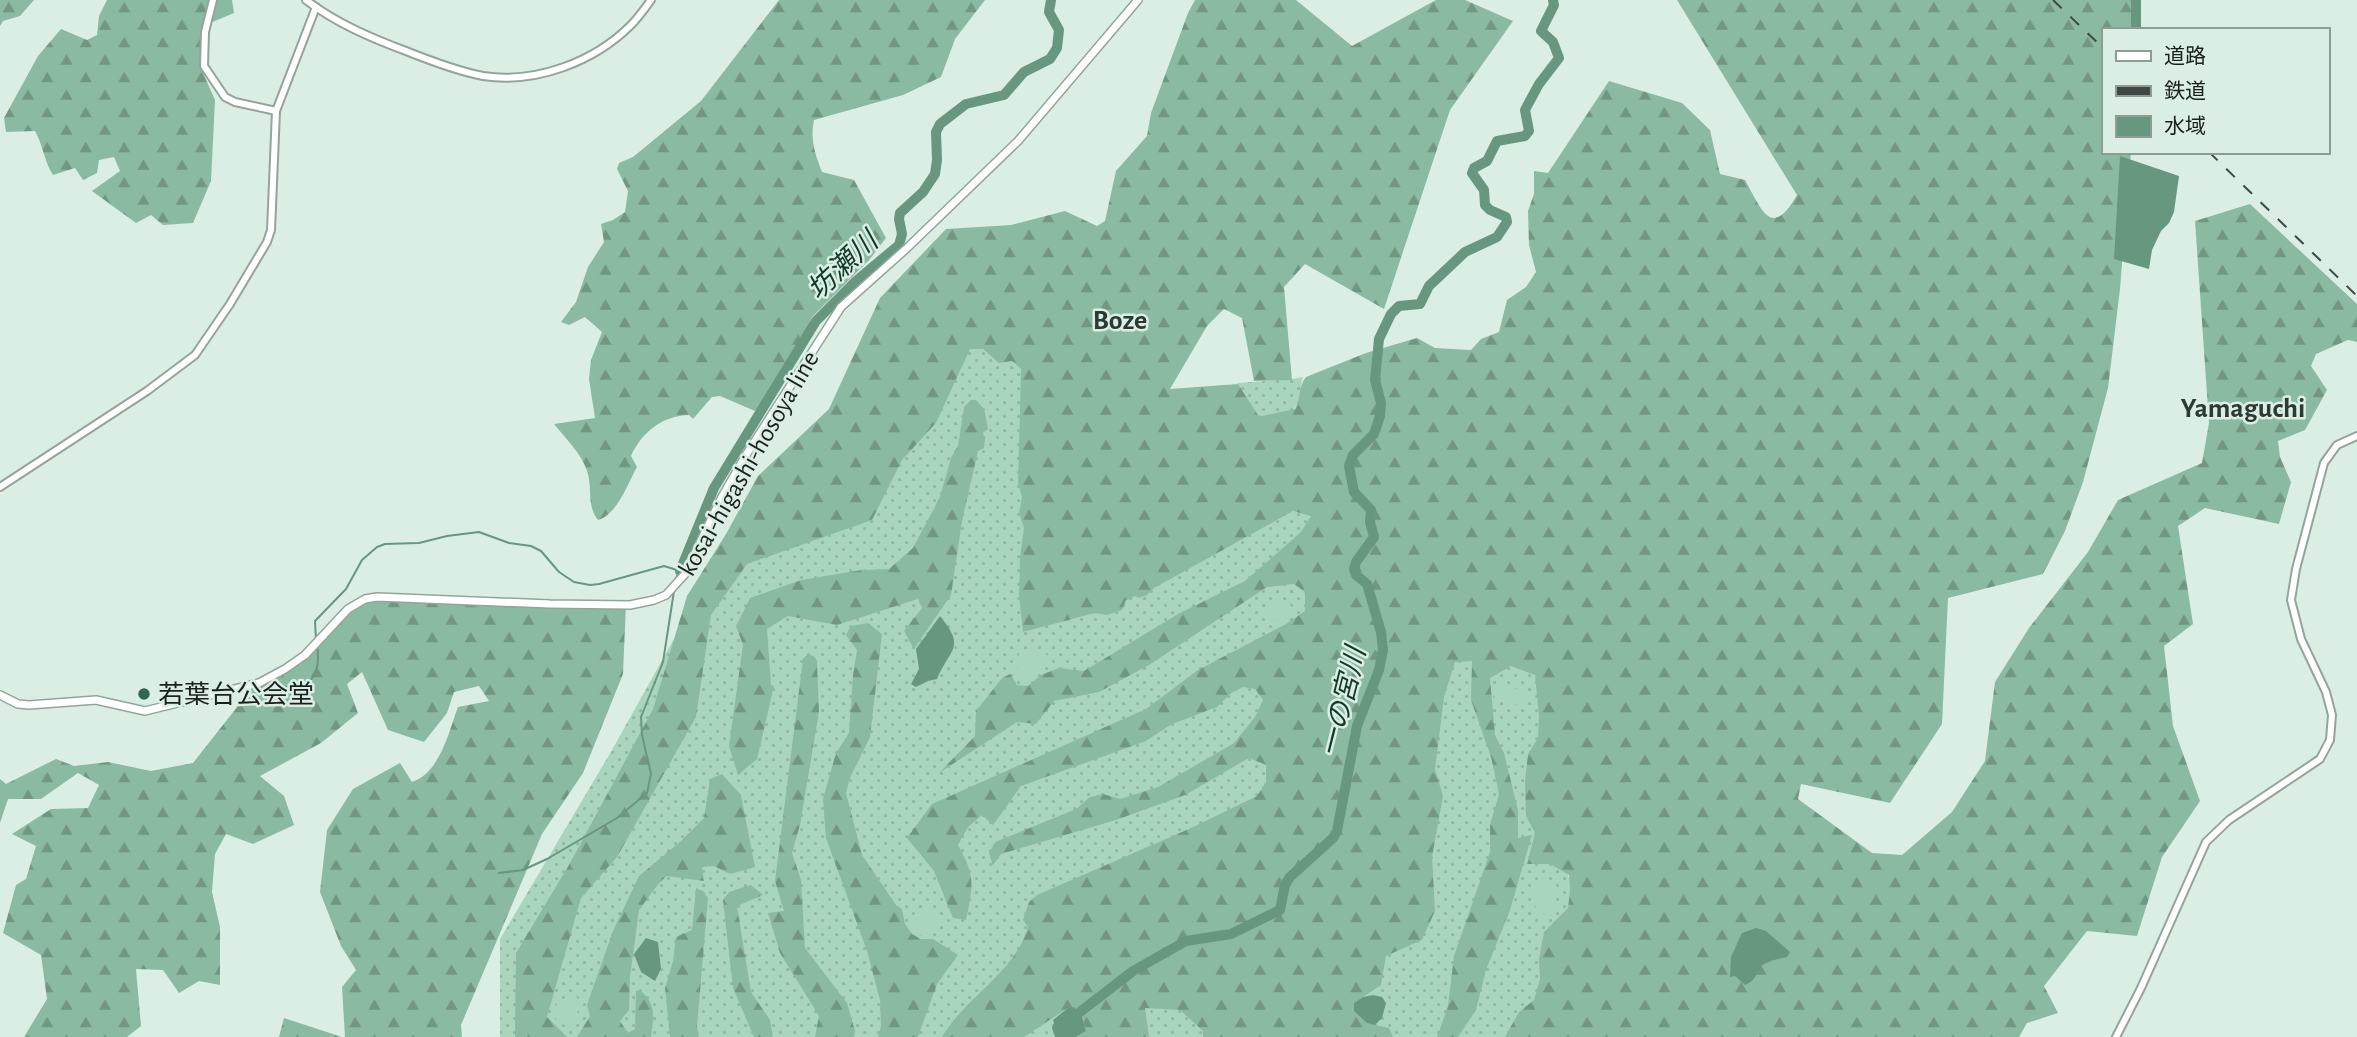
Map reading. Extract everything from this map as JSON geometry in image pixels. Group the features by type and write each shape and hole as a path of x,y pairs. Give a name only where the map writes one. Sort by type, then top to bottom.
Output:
{"main road":[{"name":"kosai-higashi-hosoya line","path":"0,695 18,704 96,700 145,711 259,682 306,655 348,609 365,599 377,597 629,605 666,595 685,573 722,496 746,454 841,307 907,248 1018,141 1138,0"}],"street":[{"path":"213,0 205,32 204,66 225,97 235,103 276,111"},
{"path":"306,0 356,31 441,65 484,76 534,75 570,65 606,45 631,25 651,0"},
{"path":"0,487 146,391 195,355 230,304 267,242 271,230 276,111 316,7"},
{"path":"2116,1037 2141,988 2206,842 2229,820 2320,759 2330,740 2332,715 2326,692 2301,639 2291,600 2296,569 2325,463 2337,445 2357,436"}],"shaded area":[{"path":"987,314 1269,490 1554,638 1559,856 1577,894 1533,1037 500,1037 500,939 612,750 694,603"},
{"path":"1303,377 1296,406 1288,413 1276,416 1258,416 1237,383 1292,379"},
{"path":"1280,599 1294,608 1292,616 1279,621 1266,618 1268,601"},
{"path":"1030,648 1043,651 1051,663 1036,674 1022,678 1017,668 1020,651"},
{"path":"1496,684 1517,689 1526,699 1513,706 1495,699 1492,689"},
{"path":"1543,882 1552,891 1554,899 1551,912 1542,915 1536,910 1534,889"},
{"path":"924,910 933,914 937,923 933,932 924,936 915,932 911,923 915,914"},
{"path":"573,993 581,1003 573,1024 557,1022 554,1013 557,1003"}],"green space":[{"path":"0,0 34,0 20,16 3,21 0,26"},
{"path":"107,0 232,0 234,13 203,26 200,66 215,100 211,181 193,223 163,225 151,215 136,223 92,191 120,171 114,157 99,160 97,173 83,180 75,168 53,175 35,131 6,132 4,118 38,56 61,29 87,40 97,35 99,16"},
{"path":"779,0 985,0 955,39 941,77 903,95 814,120 814,147 822,172 854,180 886,238 870,259 812,317 802,339 755,411 720,396 712,397 693,419 689,415 679,416 654,427 641,440 631,456 637,467 621,498 611,512 598,520 592,508 585,465 554,424 595,418 589,379 591,360 602,332 585,317 569,325 561,322 576,302 588,267 604,242 601,224 625,212 628,191 617,169 619,163 633,157 701,101"},
{"path":"1195,0 1296,0 1352,46 1436,0 1465,0 1513,21 1450,110 1384,309 1305,264 1284,287 1292,380 1254,381 1242,318 1224,309 1207,326 1170,389 1238,384 1258,415 1262,416 1295,409 1306,377 1366,353 1417,338 1435,348 1471,350 1481,339 1499,332 1507,300 1526,287 1536,272 1529,245 1528,211 1534,194 1534,171 1548,173 1609,81 1682,103 1710,130 1720,174 1745,180 1767,215 1773,218 1780,216 1788,209 1797,195 1677,0 2134,0 2134,28 2102,28 2102,154 2131,154 2120,289 2108,388 2083,482 2065,531 2043,574 1948,598 1942,724 1890,803 1801,784 1798,799 1872,853 1902,855 1952,812 1985,761 1995,682 2029,628 2088,552 2118,500 2202,463 2209,423 2195,221 2250,204 2357,304 2357,342 2348,340 2316,354 2311,366 2327,390 2305,430 2278,441 2280,457 2291,482 2279,524 2205,508 2178,526 2193,624 2164,646 2173,726 2200,801 2162,857 2137,936 2087,931 2044,986 2058,1013 2027,1023 2019,1037 1505,1037 1519,1012 1534,1000 1540,979 1539,959 1544,932 1568,908 1570,891 1569,875 1550,864 1527,864 1535,833 1526,816 1525,782 1528,754 1538,738 1539,716 1535,675 1511,666 1490,678 1495,735 1504,753 1518,810 1518,838 1532,835 1510,910 1486,970 1476,1010 1458,1037 1437,1037 1448,1006 1454,956 1490,852 1490,825 1499,794 1491,757 1471,700 1472,661 1455,662 1444,697 1435,769 1443,796 1432,857 1435,911 1422,940 1386,956 1381,985 1354,1003 1367,1023 1389,1028 1393,1037 1203,1037 1203,1031 1180,1010 1145,1008 1149,1037 1076,1037 1086,1031 1081,1014 1068,1008 1024,1037 942,1037 963,1009 1012,958 1028,927 1023,920 1029,902 1037,895 1257,796 1266,782 1266,765 1249,758 1185,795 1116,820 1001,854 993,865 989,853 995,842 1076,809 1090,797 1103,794 1120,799 1158,787 1234,743 1255,717 1263,700 1255,689 1243,687 1231,693 1217,707 1172,724 1146,741 1021,786 993,825 982,815 968,827 958,845 968,865 971,882 966,920 953,918 934,871 907,838 932,804 1146,709 1198,670 1286,624 1305,611 1305,592 1294,584 1267,587 1149,665 1099,692 1054,701 1036,724 1017,722 939,773 975,736 976,711 1002,678 1010,674 1017,685 1028,686 1041,675 1059,668 1084,671 1178,614 1245,581 1301,532 1311,516 1293,511 1154,588 1147,595 1126,600 1122,610 1107,615 1095,613 1023,632 1019,595 1024,528 1019,513 1022,497 1018,484 1021,369 1012,361 999,363 983,349 970,349 936,423 902,460 872,520 747,564 711,615 696,717 617,857 581,898 547,1017 567,1037 515,1037 516,953 569,865 653,709 687,596 758,476 829,409 880,298 946,229 1011,225 1065,211 1097,226 1105,221 1116,171 1147,136 1151,113"},
{"path":"971,400 976,400 984,409 988,429 983,433 984,448 978,451 962,521 951,595 914,649 904,631 922,608 918,599 837,625 788,616 767,629 771,685 774,686 757,759 738,775 729,746 743,645 736,626 750,598 801,580 862,570 889,569 913,548 940,497 951,458 958,446 964,407"},
{"path":"372,598 626,604 623,674 583,773 542,834 461,1025 462,1037 345,1037 342,987 356,970 341,946 320,892 327,830 353,789 400,763 412,782 422,777 430,770 442,750 458,707 489,701 479,686 454,692 447,713 424,742 388,730 362,672 347,684 358,713 321,743 260,776 284,796 294,825 253,844 226,834 215,854 212,892 220,927 220,985 199,981 179,993 163,970 136,969 141,1026 127,1037 24,1037 47,999 41,955 3,933 16,885 26,879 36,846 12,834 51,809 88,808 99,785 78,773 41,799 8,799 0,823 0,779 6,784 56,759 74,766 108,762 151,771 193,763 252,688 285,669 331,627"},
{"path":"868,623 882,634 870,737 850,778 846,793 862,855 896,905 902,909 905,924 912,934 921,939 933,939 958,955 937,984 918,1037 878,1037 881,1026 880,1000 867,951 826,838 823,799 836,753 849,733 857,650 846,635 851,626"},
{"path":"808,654 815,657 817,663 819,712 800,825 792,853 801,880 805,948 847,1003 855,1031 854,1037 815,1037 819,1016 780,953 768,913 784,911 775,881 803,659"},
{"path":"722,774 741,795 755,867 730,874 714,866 702,867 704,881 667,876 659,883 639,910 630,977 629,1010 620,1021 628,1033 635,1029 636,991 640,990 652,1007 651,1037 577,1037 590,1016 587,1005 613,931 639,876 704,818 710,779"},
{"path":"751,885 763,895 737,906 751,992 770,1020 773,1037 754,1037 733,988 723,900 729,892"},
{"path":"696,888 703,891 708,898 697,1027 699,1037 670,1037 665,988 673,961 676,937 692,930"},
{"path":"284,1018 342,1037 279,1037"}],"water":[{"path":"2120,156 2179,176 2174,212 2152,250 2149,269 2114,259"},
{"path":"940,616 952,635 953,648 937,679 916,687 911,684 919,669 916,649"},
{"path":"1756,928 1766,931 1790,952 1787,957 1762,966 1753,980 1745,985 1735,976 1730,977 1731,957 1742,933"},
{"path":"646,938 658,942 661,969 655,981 641,972 634,954"},
{"path":"1373,995 1382,997 1386,1003 1382,1018 1375,1025 1367,1023 1354,1011 1354,1003"},
{"path":"1074,1007 1081,1014 1086,1031 1076,1037 1055,1037 1053,1020 1068,1008"}],"waterway":[{"name":"坊瀬川","path":"680,571 714,488 816,321 856,281 899,245 902,234 900,213 923,192 935,174 936,132 940,124 966,104 1004,95 1024,72 1050,59 1057,48 1059,30 1049,12 1051,0"},
{"name":"一の宮川","path":"1080,1012 1133,971 1186,941 1231,934 1280,910 1285,885 1290,877 1333,838 1337,831 1357,726 1379,670 1383,650 1381,632 1367,584 1356,575 1354,569 1374,537 1370,522 1371,510 1354,492 1349,466 1353,455 1374,434 1380,416 1381,403 1375,380 1379,339 1391,314 1399,306 1420,304 1429,286 1465,252 1497,237 1507,222 1506,217 1485,205 1484,190 1472,173 1474,168 1487,161 1497,141 1525,136 1529,131 1525,110 1539,84 1559,58 1553,42 1541,31 1554,5 1553,0"},
{"path":"2136,0 2136,28"},
{"path":"316,640 315,621 346,589 362,560 377,547 385,544 419,543 479,532 541,551 559,572 574,582 599,584 664,566 680,571 676,578"},
{"path":"499,873 523,870 547,859 617,818 647,793 651,774 642,735 641,717 663,662 674,591"},
{"path":"274,690 309,682 318,665 317,645"}],"railway":[{"path":"2053,0 2102,47"},
{"path":"2211,154 2357,296"}],"place":[{"name":"若葉台公会堂","path":"144,694"}],"district":[{"name":"Boze","path":"1120,319"},
{"name":"Yamaguchi","path":"2243,407"}]}
